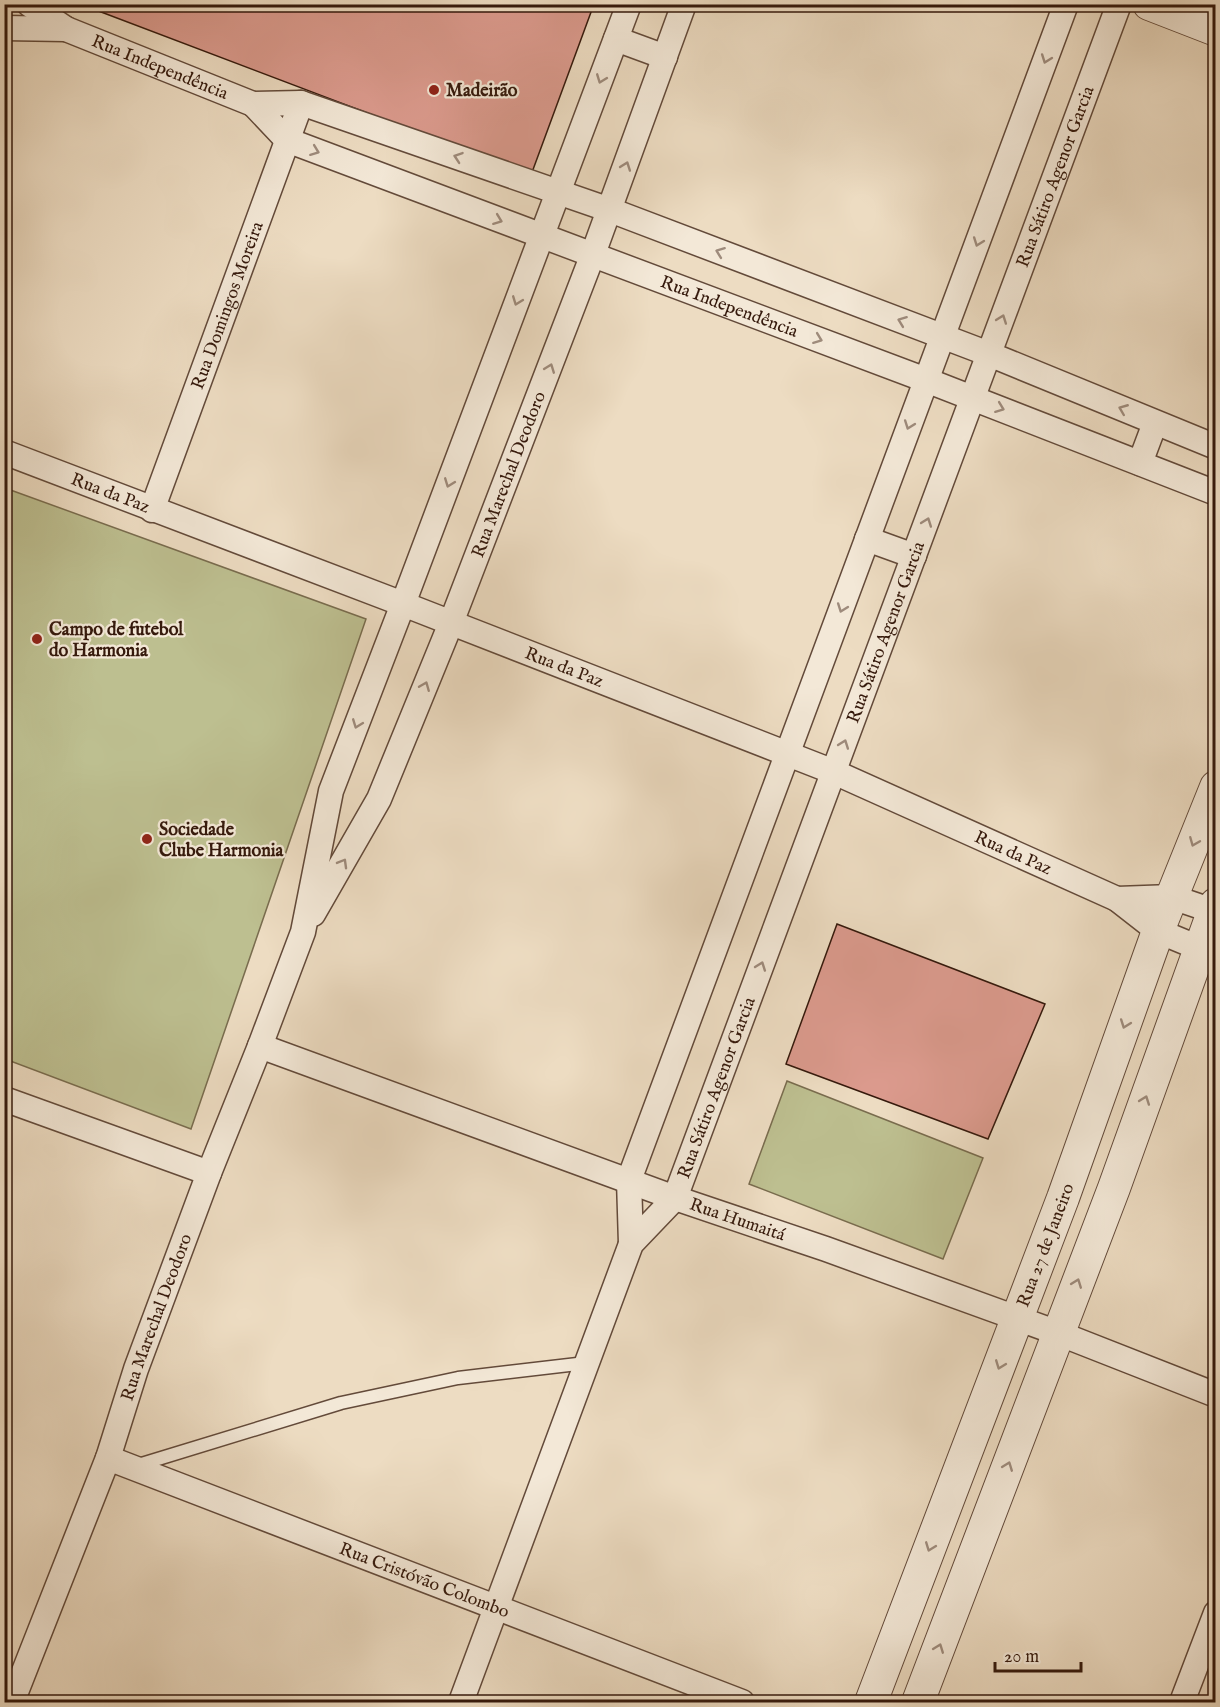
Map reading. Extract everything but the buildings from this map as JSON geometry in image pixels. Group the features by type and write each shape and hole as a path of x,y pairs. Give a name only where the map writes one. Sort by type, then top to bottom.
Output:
{"street":[{"path":"4,27 12,4"},
{"name":"Rua Independência","path":"29,4 66,29 253,104 301,103 610,210 989,354 1215,447"},
{"name":"Rua Marechal Deodoro","path":"12,1702 108,1458 136,1369 303,932 331,790 404,604 629,4"},
{"name":"Rua Marechal Deodoro","path":"303,932 379,799 451,623 610,210 684,4"},
{"name":"Rua Sátiro Agenor Garcia","path":"461,1702 631,1244 629,1180 1066,4"},
{"name":"Rua Sátiro Agenor Garcia","path":"631,1244 675,1198 1119,4"},
{"path":"1149,4 1215,30"},
{"name":"Rua Independência","path":"4,27 66,29"},
{"path":"616,39 665,57"},
{"name":"Rua Domingos Moreira","path":"152,510 301,103"},
{"name":"Rua Independência","path":"253,104 287,140 926,380 1215,493"},
{"path":"1140,463 1155,423"},
{"name":"Rua da Paz","path":"4,452 404,604 834,772 1117,899 1158,932 1207,952"},
{"path":"867,538 914,556"},
{"name":"Rua 27 de Janeiro","path":"871,1702 1018,1318 1158,932 1215,787"},
{"name":"Rua da Paz","path":"1117,899 1172,897 1215,909"},
{"path":"918,1702 1120,1169 1207,952 1215,909"},
{"name":"Rua Humaitá","path":"261,1046 675,1198 1018,1318 1215,1395"},
{"path":"4,1099 209,1173"},
{"path":"1079,1155 1120,1169"},
{"name":"Rua Cristóvão Colombo","path":"108,1458 742,1702"},
{"path":"1182,1702 1215,1614"}],"lane":[{"path":"132,1467 341,1403 458,1378 586,1363"}],"green space":[{"name":"Sociedade Clube Harmonia","path":"5,488 366,619 191,1129 5,1059"},
{"path":"787,1081 983,1158 943,1259 749,1184"}],"place":[{"name":"Madeirão","path":"434,90"},
{"name":"Campo de futebol do Harmonia","path":"37,639"},
{"name":"Sociedade Clube Harmonia","path":"147,839"}]}
